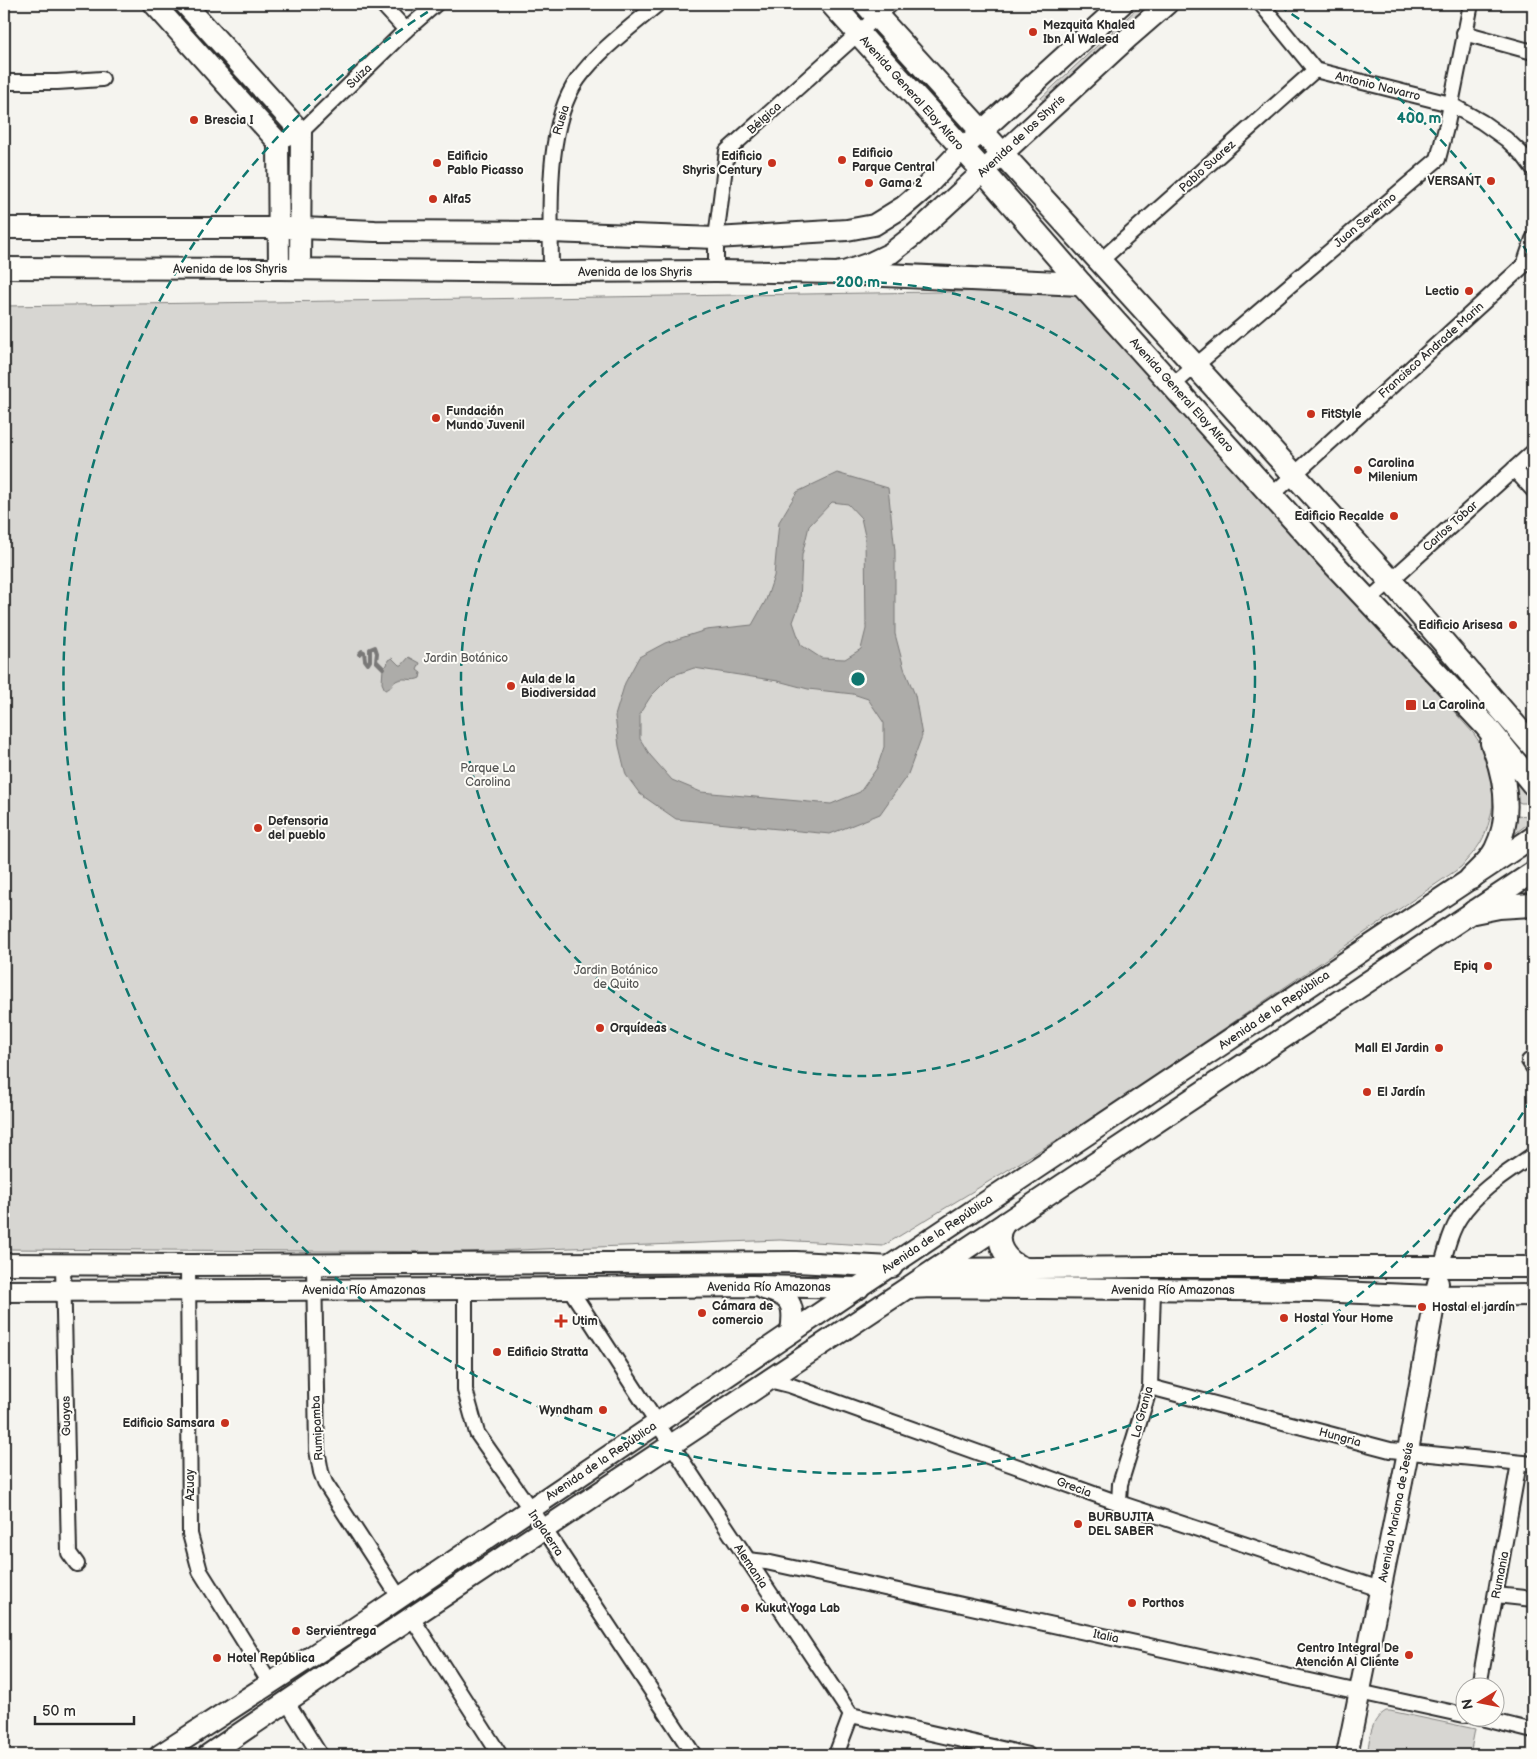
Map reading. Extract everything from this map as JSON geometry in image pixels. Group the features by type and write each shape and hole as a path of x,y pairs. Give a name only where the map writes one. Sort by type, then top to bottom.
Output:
{"main road":[{"path":"154,4 278,142 279,269"},
{"path":"185,4 301,132 300,269"},
{"name":"Avenida General Eloy Alfaro","path":"832,4 983,171 1080,284 1173,384 1368,601 1486,726 1533,784"},
{"path":"4,228 301,228 375,231 550,232 716,238 848,230 874,225 903,207 923,190 962,149 1122,4"},
{"name":"Avenida de los Shyris","path":"4,268 841,273 891,253 914,235 1167,4"},
{"name":"Avenida General Eloy Alfaro","path":"878,8 981,132 1040,194 1293,476 1390,580 1533,746"},
{"path":"841,273 1080,284"},
{"path":"1494,702 1533,720"},
{"path":"1471,878 1496,849 1504,825 1506,787 1486,726"},
{"name":"Avenida de la República","path":"167,1755 270,1683 343,1636 889,1266 1533,837"},
{"name":"Avenida de la República","path":"208,1755 358,1653 1533,872"},
{"path":"1474,912 1499,907 1533,905"},
{"path":"1005,1223 1000,1235 1003,1251 1012,1262 1028,1268"},
{"name":"Avenida Río Amazonas","path":"4,1264 314,1265 796,1262 937,1269 1533,1267"},
{"name":"Avenida Mariana de Jesús","path":"1347,1755 1408,1452 1441,1268"},
{"path":"751,1286 776,1292 786,1298 792,1308 791,1332"},
{"name":"Avenida Río Amazonas","path":"4,1291 189,1292 751,1286 1314,1291 1435,1296 1533,1295"},
{"name":"Avenida de la República","path":"295,1681 343,1636"},
{"name":"Avenida de la República","path":"167,1755 295,1681 358,1653"}],"street":[{"path":"382,4 406,30"},
{"name":"Suiza","path":"278,142 301,132 406,30 436,4"},
{"name":"Rusia","path":"551,272 550,232 554,145 565,105 577,80 599,56 658,4"},
{"path":"1261,4 1315,70"},
{"name":"Juan Severino","path":"1173,384 1438,159 1471,4"},
{"name":"Bélgica","path":"716,271 716,238 728,151 859,33 878,8"},
{"path":"1464,34 1533,52"},
{"name":"Antonio Navarro","path":"1315,70 1450,104 1506,138 1533,168"},
{"name":"Pablo Suarez","path":"1099,262 1315,70"},
{"path":"4,82 57,82 102,79"},
{"name":"Francisco Andrade Marin","path":"1272,495 1524,265 1533,239"},
{"name":"Carlos Tobar","path":"1368,601 1533,452"},
{"path":"1514,469 1533,490"},
{"path":"1441,1268 1451,1234 1459,1218 1471,1202 1487,1187 1533,1155"},
{"name":"Guayas","path":"63,1265 69,1553 77,1564"},
{"name":"Azuay","path":"188,1265 190,1534 200,1571 270,1683"},
{"name":"Rumipamba","path":"314,1265 317,1450 321,1472 325,1483 399,1597"},
{"name":"Inglaterra","path":"465,1289 465,1390 477,1433 694,1755"},
{"name":"Alemania","path":"570,1289 850,1715"},
{"name":"La Granja","path":"1119,1503 1120,1484 1150,1387 1153,1290"},
{"name":"Grecia","path":"770,1380 790,1385 1119,1503 1380,1589"},
{"name":"Hungria","path":"1150,1387 1390,1450 1526,1464"},
{"name":"Rumania","path":"1480,1676 1496,1595 1526,1464"},
{"name":"Italia","path":"747,1560 766,1562 1454,1713"},
{"path":"1496,1595 1533,1599"},
{"path":"412,1618 500,1755"},
{"path":"287,1702 320,1755"},
{"path":"836,1755 850,1715 1028,1755"},
{"path":"1504,1723 1533,1730"}],"green space":[{"path":"1142,4 1153,4 1044,102 1041,98"},
{"name":"Parque La Carolina","path":"1071,290 1088,311 1258,492 1474,734 1491,765 1494,797 1491,816 1485,834 1477,849 1461,867 1093,1118 883,1246 780,1240 466,1252 4,1249 4,306"},
{"path":"1507,767 1533,799 1533,803 1521,803 1511,798"},
{"path":"1517,815 1527,816 1533,820 1497,847 1508,818"},
{"path":"1386,1711 1390,1711 1475,1729 1470,1755 1367,1755 1374,1724"}],"shaded area":[{"path":"837,473 888,488 895,551 895,634 904,668 915,695 922,736 908,774 880,814 830,834 676,819 640,794 626,775 619,746 615,716 625,683 639,657 665,643 706,630 752,625 766,600 774,576 779,522 797,492","holes":["832,502 848,504 861,518 865,536 866,629 861,649 845,659 821,658 801,645 793,622 800,603 802,555 809,526","694,668 778,681 808,689 853,694 868,699 884,723 884,747 877,768 860,792 831,804 701,792 672,780 650,755 640,739 640,713 651,696 671,676"]},
{"path":"409,657 420,663 417,670 421,673 420,678 398,680 385,690 382,683 383,668 387,665 388,660 392,658 399,665 402,665"}],"waterway":[{"path":"359,654 362,651 364,652 365,660 368,664 370,661 370,649 375,647 377,653 376,661 383,668"}],"place":[{"name":"Mezquita Khaled Ibn Al Waleed","path":"1033,32"},
{"name":"Brescia I","path":"194,120"},
{"name":"Edificio Parque Central","path":"842,160"},
{"name":"Edificio Pablo Picasso","path":"437,163"},
{"name":"Edificio Shyris Century","path":"772,163"},
{"name":"VERSANT","path":"1491,181"},
{"name":"Gama 2","path":"869,183"},
{"name":"Alfa5","path":"433,199"},
{"name":"Lectio","path":"1469,291"},
{"name":"FitStyle","path":"1311,414"},
{"name":"Fundación Mundo Juvenil","path":"436,418"},
{"name":"Carolina Milenium","path":"1358,470"},
{"name":"Edificio Recalde","path":"1394,516"},
{"name":"Edificio Arisesa","path":"1513,625"},
{"name":"Aula de la Biodiversidad","path":"511,686"},
{"name":"La Carolina","path":"1411,705"},
{"name":"Defensoria del pueblo","path":"258,828"},
{"name":"Epiq","path":"1488,966"},
{"name":"Orquídeas","path":"600,1028"},
{"name":"Mall El Jardin","path":"1439,1048"},
{"name":"El Jardín","path":"1367,1092"},
{"name":"Hostal el jardín","path":"1422,1307"},
{"name":"Cámara de comercio","path":"702,1313"},
{"name":"Hostal Your Home","path":"1284,1318"},
{"name":"Utim","path":"561,1321"},
{"name":"Edificio Stratta","path":"497,1352"},
{"name":"Wyndham","path":"603,1410"},
{"name":"Edificio Samsara","path":"225,1423"},
{"name":"BURBUJITA DEL SABER","path":"1078,1524"},
{"name":"Porthos","path":"1132,1603"},
{"name":"Kukut Yoga Lab","path":"745,1608"},
{"name":"Servientrega","path":"296,1631"},
{"name":"Centro Integral De Atención Al Cliente","path":"1409,1655"},
{"name":"Hotel República","path":"217,1658"}],"park label":[{"name":"Jardin Botánico","path":"466,658"},
{"name":"Jardin Botánico de Quito","path":"616,977"}]}
